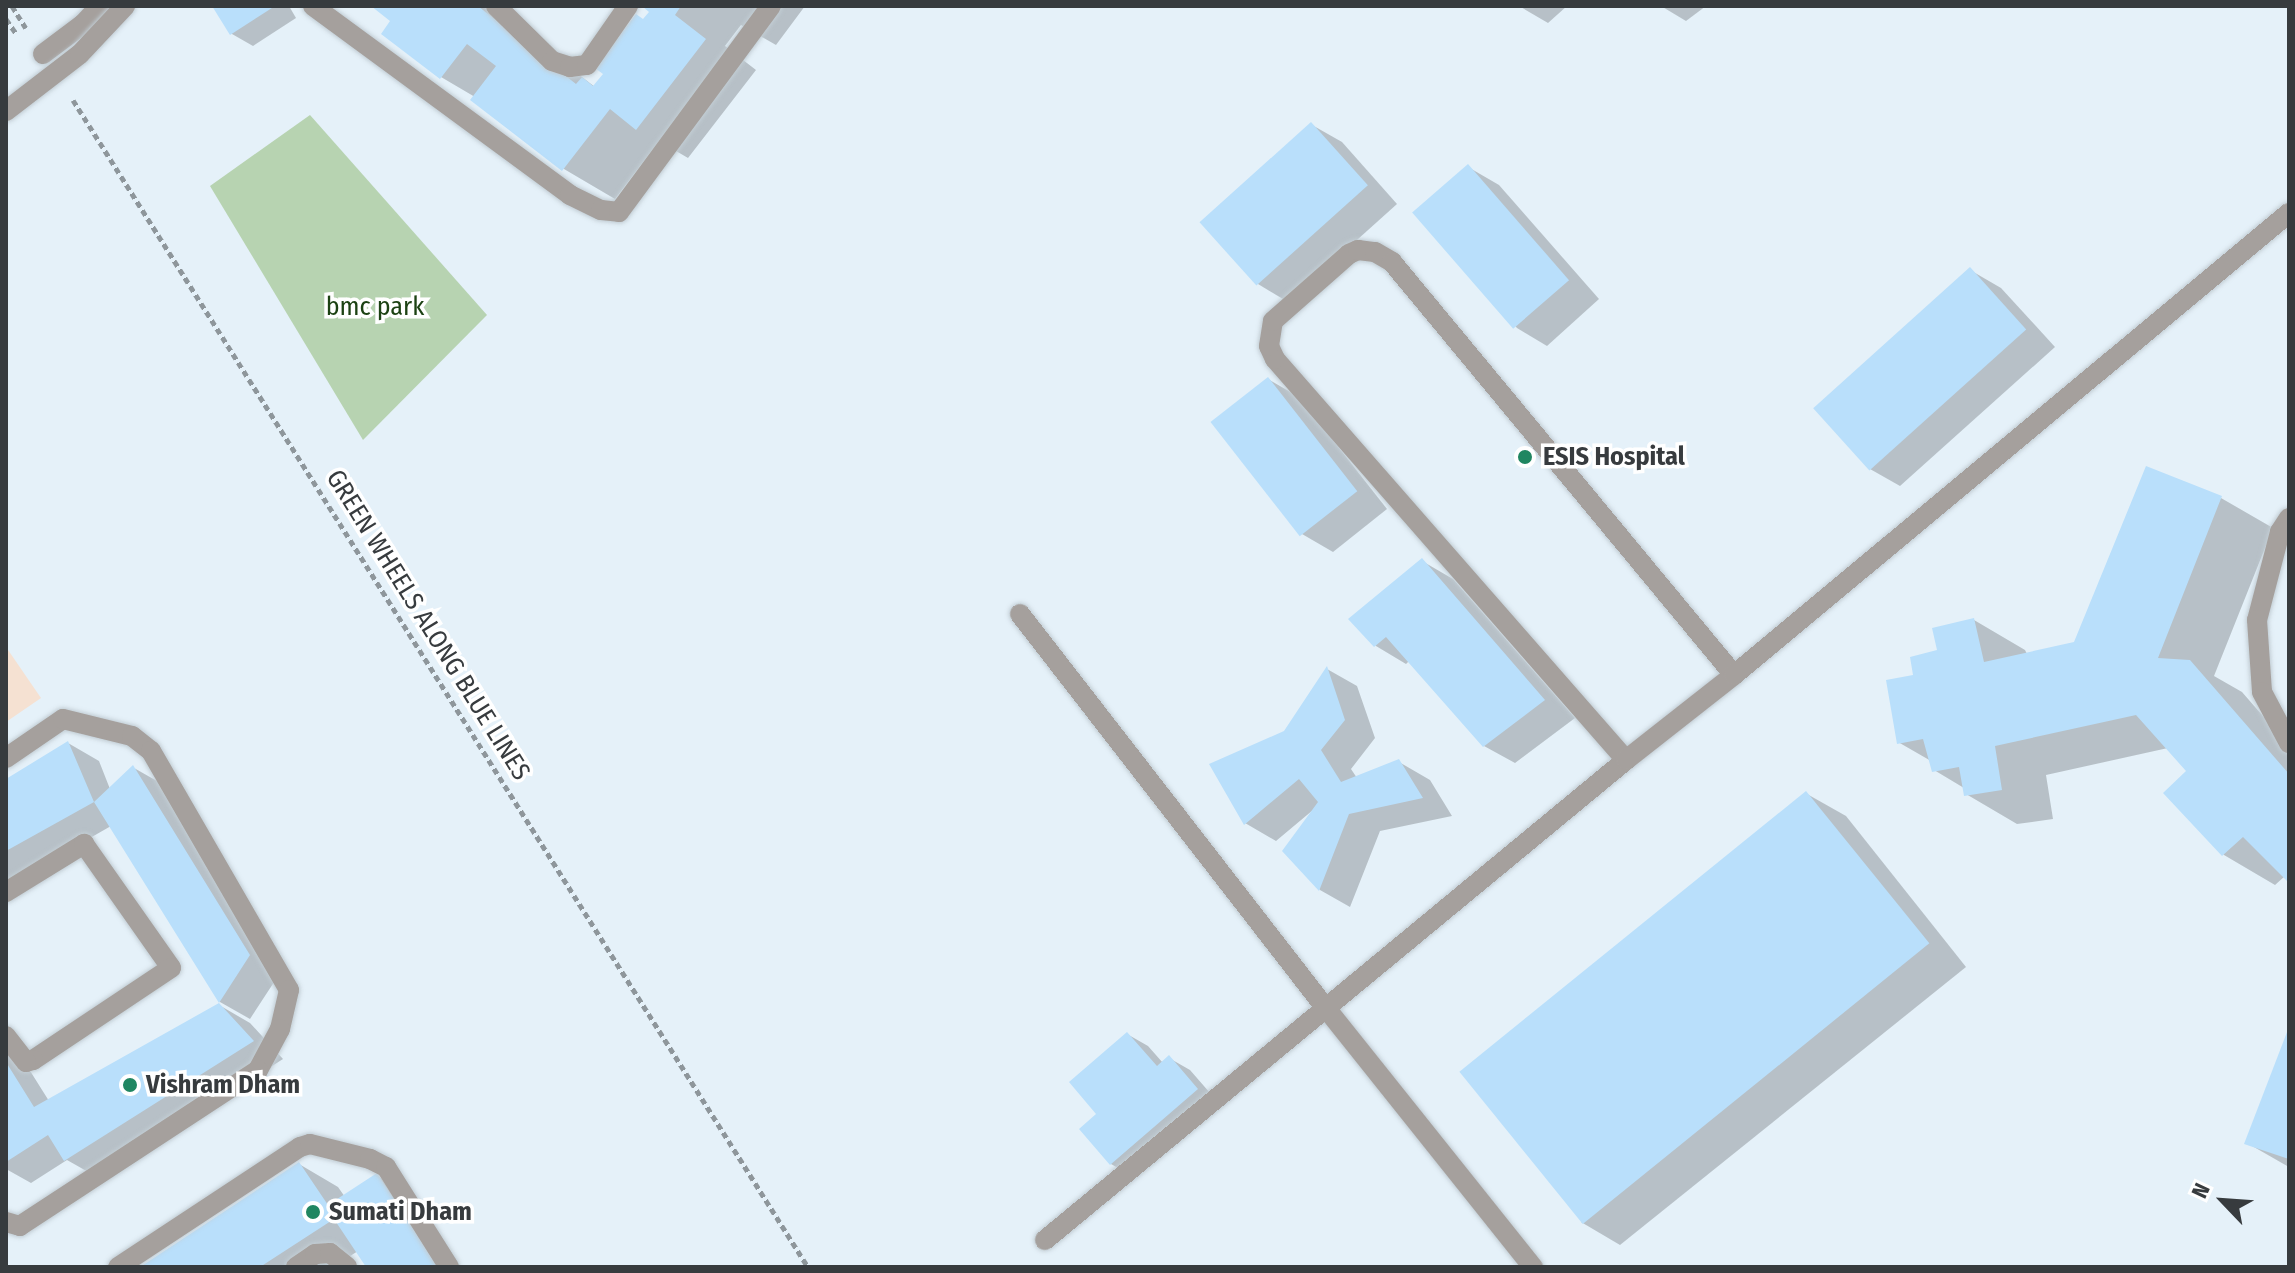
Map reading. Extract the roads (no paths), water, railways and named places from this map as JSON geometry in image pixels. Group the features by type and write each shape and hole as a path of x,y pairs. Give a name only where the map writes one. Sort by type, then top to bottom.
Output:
{"street":[{"path":"43,54 83,24 100,6"},
{"path":"6,111 80,54 125,6"},
{"path":"313,6 570,195 601,210 619,212 771,6"},
{"path":"496,6 552,61 570,67 587,65 628,6"},
{"path":"1045,1240 1626,760 1734,675 2289,213"},
{"path":"1626,760 1275,359 1269,346 1273,321 1349,254 1358,250 1375,252 1392,262 1734,675"},
{"path":"2289,518 2280,532 2257,620 2262,692 2289,743"},
{"path":"1020,614 1326,1008 1533,1267"},
{"path":"6,758 63,719 132,736 151,751 289,990 280,1029 258,1070 20,1226 6,1222"},
{"path":"6,892 84,844 171,968 33,1060 26,1062 6,1036"},
{"path":"118,1267 300,1147 310,1144 370,1159 386,1167 449,1267"},
{"path":"296,1267 315,1254 330,1253 347,1267"}],"place":[{"name":"ESIS Hospital","path":"1525,457"},
{"name":"Vishram Dham","path":"130,1085"},
{"name":"Sumati Dham","path":"313,1212"}],"park label":[{"name":"bmc park","path":"375,307"}]}
